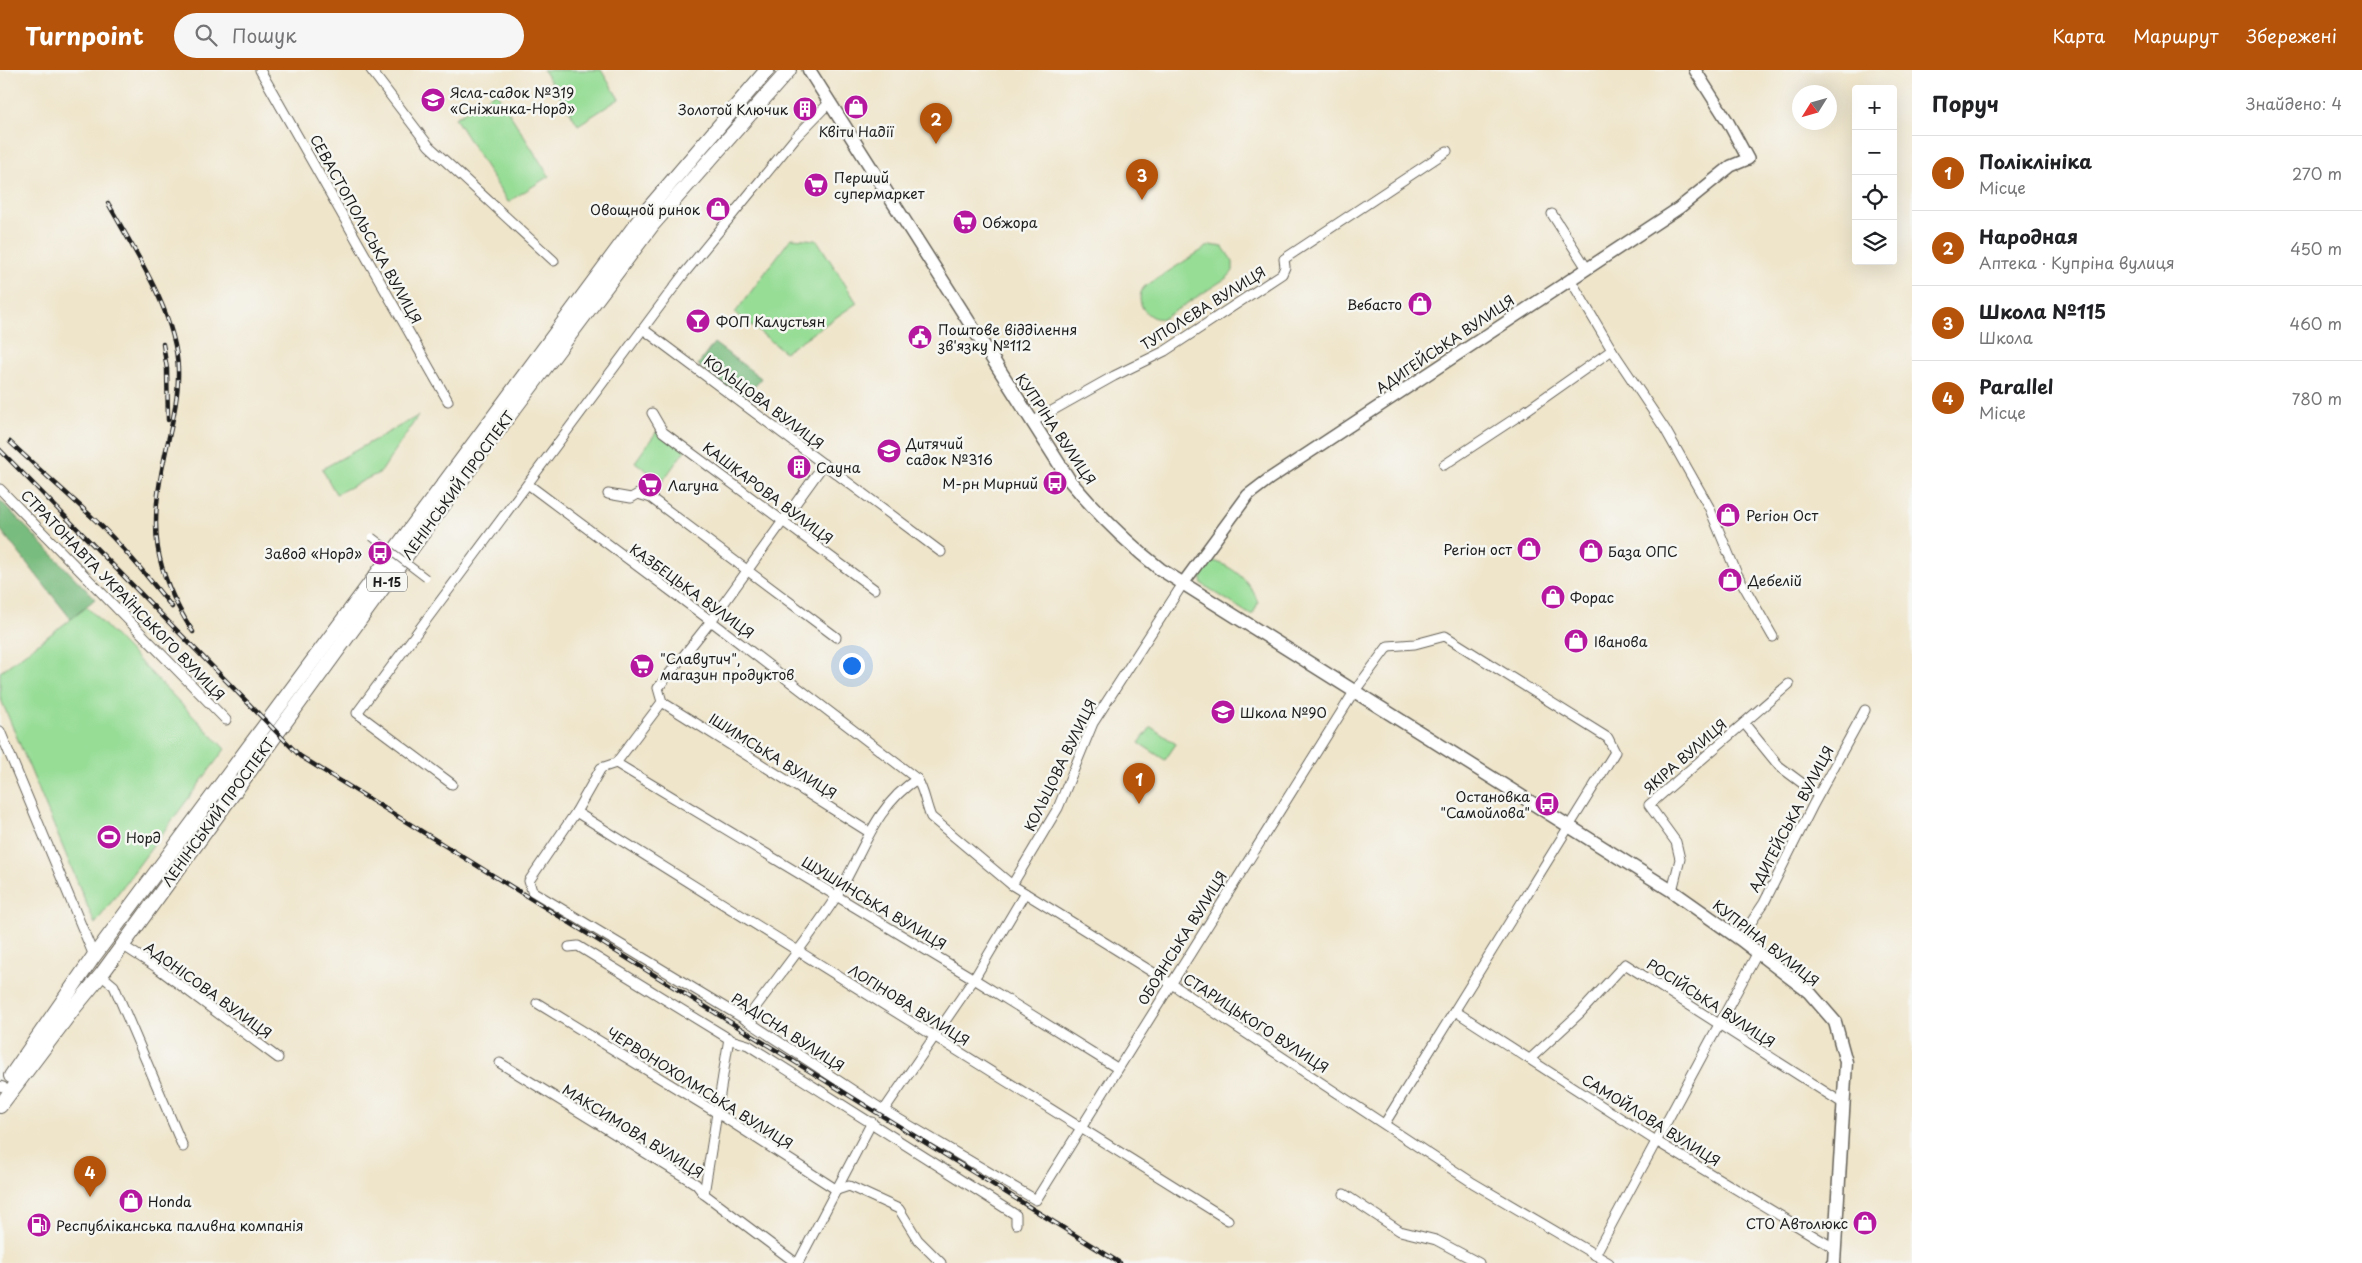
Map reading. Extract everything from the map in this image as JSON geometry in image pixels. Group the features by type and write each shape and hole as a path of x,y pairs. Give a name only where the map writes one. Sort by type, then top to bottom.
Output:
{"main road":[{"name":"ЛЕНІНСЬКИЙ ПРОСПЕКТ","path":"1,1088 96,954 643,215 767,70"},
{"name":"ЛЕНІНСЬКИЙ ПРОСПЕКТ","path":"0,1106 101,975 484,449 653,224 789,70"},
{"name":"КУПРІНА ВУЛИЦЯ","path":"809,70 1070,481 1136,550 1160,569 1184,582 1354,692 1672,891 1758,952 1808,992 1835,1022 1846,1062 1834,1263"},
{"path":"96,954 110,962"}],"street":[{"path":"371,70 429,146 554,261"},
{"name":"АДИГЕЙСЬКА ВУЛИЦЯ","path":"1184,582 1248,495 1269,478 1586,267 1679,208 1731,166 1748,159 1728,122 1695,70"},
{"name":"СЕВАСТОПОЛЬСЬКА ВУЛИЦЯ","path":"264,71 448,401"},
{"path":"452,784 357,713 529,485 683,275 790,145 829,103"},
{"name":"ТУПОЛЄВА ВУЛИЦЯ","path":"1032,422 1114,376 1173,346 1282,274 1285,267 1284,259 1447,151"},
{"path":"1552,214 1586,267"},
{"path":"1570,279 1612,350 1665,429 1710,506 1737,574 1773,636"},
{"name":"КОЛЬЦОВА ВУЛИЦЯ","path":"643,329 941,552"},
{"path":"1444,465 1514,419 1612,350"},
{"name":"КАШКАРОВА ВУЛИЦЯ","path":"652,413 663,432 874,589"},
{"path":"576,812 601,768 616,764 662,702 658,688 711,621 824,464"},
{"name":"КАЗБЕЦЬКА ВУЛИЦЯ","path":"529,485 616,552 711,621 917,779"},
{"name":"СТРАТОНАВТА УКРАЇНСЬКОГО ВУЛИЦЯ","path":"0,489 226,720"},
{"path":"608,494 632,498 638,494 651,498 836,637"},
{"path":"372,537 426,578"},
{"name":"КОЛЬЦОВА ВУЛИЦЯ","path":"1012,885 1058,808 1093,723 1184,582"},
{"path":"1354,692 1388,646 1414,644 1445,636 1608,738 1615,752 1385,1123"},
{"name":"ЯКІРА ВУЛИЦЯ","path":"1672,891 1680,859 1676,842 1649,805 1789,684"},
{"name":"ОБОЯНСЬКА ВУЛИЦЯ","path":"1036,1200 1354,692"},
{"name":"ІШИМСЬКА ВУЛИЦЯ","path":"662,702 869,832"},
{"name":"АДИГЕЙСЬКА ВУЛИЦЯ","path":"1740,939 1764,903 1818,795 1865,710"},
{"path":"1744,724 1779,766 1818,795"},
{"path":"0,731 96,954"},
{"name":"ШУШИНСЬКА ВУЛИЦЯ","path":"616,764 974,979 1117,1068"},
{"path":"746,1020 837,896 869,832 901,789 917,779"},
{"name":"СТАРИЦЬКОГО ВУЛИЦЯ","path":"917,779 925,791 926,804 932,817 1012,885 1170,984 1385,1123 1473,1183 1609,1263"},
{"name":"РАДІСНА ВУЛИЦЯ","path":"576,812 528,881 528,886 532,891 746,1020 882,1109 1036,1200"},
{"name":"ЛОГІНОВА ВУЛИЦЯ","path":"576,812 933,1038 1228,1220"},
{"path":"882,1109 974,979 1025,893"},
{"name":"АДОНІСОВА ВУЛИЦЯ","path":"122,945 156,967 278,1058"},
{"path":"569,947 578,946 728,1038 748,1045 1016,1215 1016,1224"},
{"path":"1595,1255 1758,952"},
{"name":"РОСІЙСЬКА ВУЛИЦЯ","path":"1530,1059 1580,1013 1625,964 1844,1104"},
{"path":"101,975 114,986 183,1147"},
{"name":"ЧЕРВОНОХОЛМСЬКА ВУЛИЦЯ","path":"537,1004 717,1113 837,1190"},
{"name":"САМОЙЛОВА ВУЛИЦЯ","path":"1455,1011 1656,1141 1834,1248"},
{"path":"704,1194 728,1038"},
{"name":"МАКСИМОВА ВУЛИЦЯ","path":"500,1063 688,1180 797,1263"},
{"path":"797,1263 872,1122"},
{"path":"837,1190 849,1186 899,1210 918,1240 941,1263"},
{"path":"1344,1194 1400,1231 1436,1240 1479,1263"}],"green space":[{"path":"543,70 601,70 619,99 578,125"},
{"path":"496,92 549,176 508,202 455,118"},
{"path":"791,238 817,240 857,303 785,352 735,313"},
{"path":"1210,245 1223,247 1233,262 1233,271 1228,277 1164,318 1152,317 1147,314 1140,298 1144,287"},
{"path":"714,343 761,378 744,400 698,365"},
{"path":"418,416 381,472 336,494 322,469"},
{"path":"657,431 685,450 662,482 635,462"},
{"path":"0,500 95,599 71,619 0,529"},
{"path":"1208,560 1232,569 1251,588 1258,603 1253,614 1249,614 1202,584 1199,569 1203,561"},
{"name":"Норд","path":"87,607 225,749 95,924 0,697 0,672"},
{"path":"1151,727 1176,744 1165,760 1139,743"}],"railway":[{"path":"108,203 152,283 170,326 176,348 178,369 177,391 160,481 156,526 162,567 169,588 193,632"},
{"path":"163,344 167,369 168,420"},
{"path":"10,442 104,528 172,607"},
{"path":"0,450 300,756 1120,1263"}],"place":[{"name":"Ясла-садок №319 «Сніжинка-Норд»","path":"433,100"},
{"name":"Квіти Надії","path":"856,107"},
{"name":"Золотой Ключик","path":"805,109"},
{"name":"Народная","path":"936,144"},
{"name":"Перший супермаркет","path":"816,185"},
{"name":"Школа №115","path":"1142,200"},
{"name":"Овощной ринок","path":"718,209"},
{"name":"Обжора","path":"965,222"},
{"name":"Вебасто","path":"1420,304"},
{"name":"ФОП Калустьян","path":"698,321"},
{"name":"Поштове відділення зв'язку №112","path":"920,337"},
{"name":"Дитячий садок №316","path":"889,451"},
{"name":"Сауна","path":"799,467"},
{"name":"М-рн Мирний","path":"1055,483"},
{"name":"Лагуна","path":"650,485"},
{"name":"Регіон Ост","path":"1728,515"},
{"name":"Регіон ост","path":"1529,549"},
{"name":"База ОПС","path":"1591,551"},
{"name":"Завод «Норд»","path":"380,553"},
{"name":"Дебелій","path":"1730,580"},
{"name":"Форас","path":"1553,597"},
{"name":"Іванова","path":"1576,641"},
{"name":"\"Славутич\", магазин продуктов","path":"642,666"},
{"name":"Школа №90","path":"1223,712"},
{"name":"Поліклініка","path":"1139,804"},
{"name":"Остановка \"Самойлова\"","path":"1547,804"},
{"name":"Норд","path":"109,837"},
{"name":"Parallel","path":"90,1197"},
{"name":"Honda","path":"131,1201"},
{"name":"СТО Автолюкс","path":"1865,1223"},
{"name":"Республіканська паливна компанія","path":"39,1225"}]}
